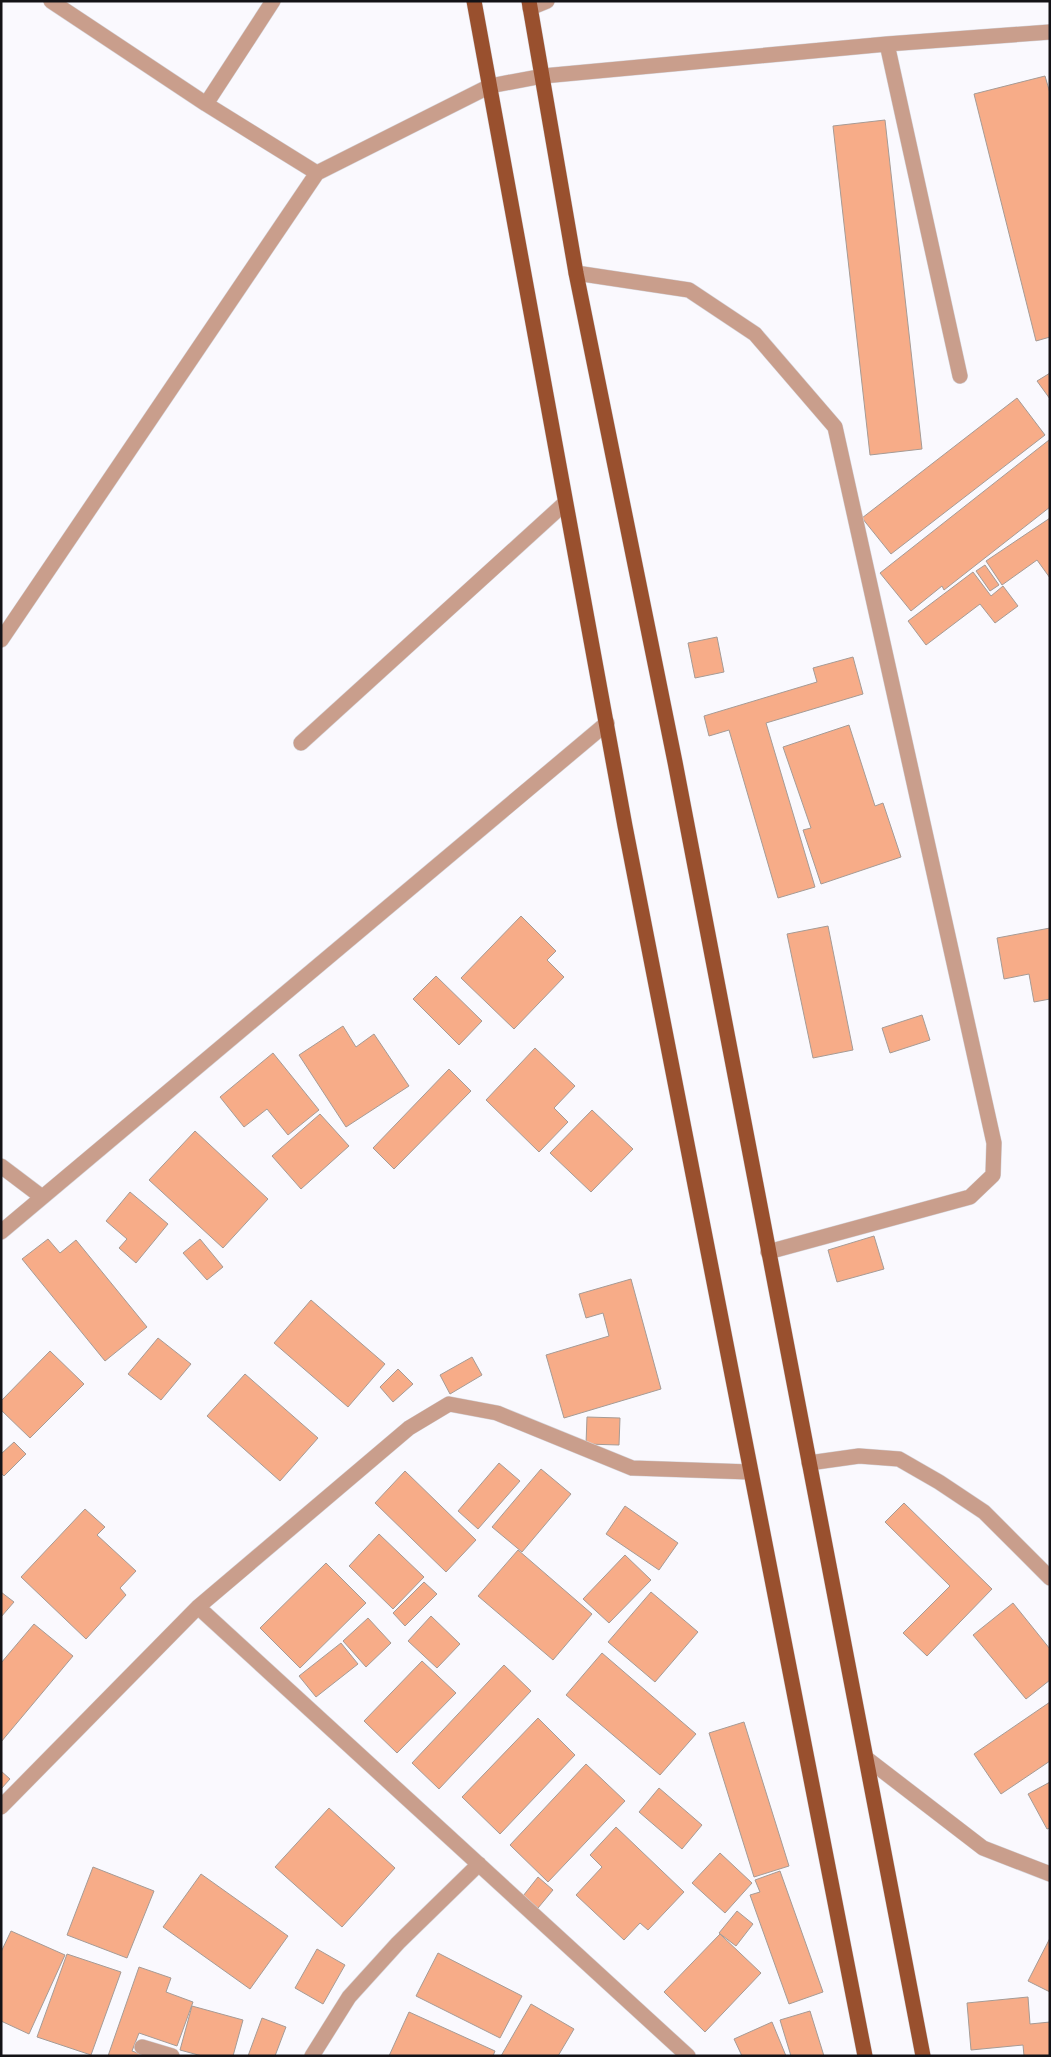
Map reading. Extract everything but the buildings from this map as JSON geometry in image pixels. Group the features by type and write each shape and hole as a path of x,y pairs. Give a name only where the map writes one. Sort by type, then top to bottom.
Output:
{"main road":[{"path":"474,1 629,846 865,2056"},
{"path":"530,4 576,273 676,762 768,1252 923,2056"}],"street":[{"path":"51,1 206,104 317,173"},
{"path":"206,104 273,1"},
{"path":"530,4 547,1"},
{"path":"1,640 317,173 490,86 543,76 887,44 1050,32"},
{"path":"887,44 960,376"},
{"path":"576,273 689,290 755,334 835,427 994,1143 993,1175 970,1197 768,1252"},
{"path":"302,743 565,503"},
{"path":"1,1232 607,723"},
{"path":"1,1166 42,1197"},
{"path":"1,1807 198,1607 409,1428 449,1404 497,1413 632,1468 750,1472"},
{"path":"809,1464 859,1456 899,1459 984,1512 1050,1578"},
{"path":"198,1607 688,2056"},
{"path":"866,1758 983,1848 1050,1874"},
{"path":"312,2056 349,1997 398,1943 479,1864"},
{"path":"142,2047 172,2056"}]}
